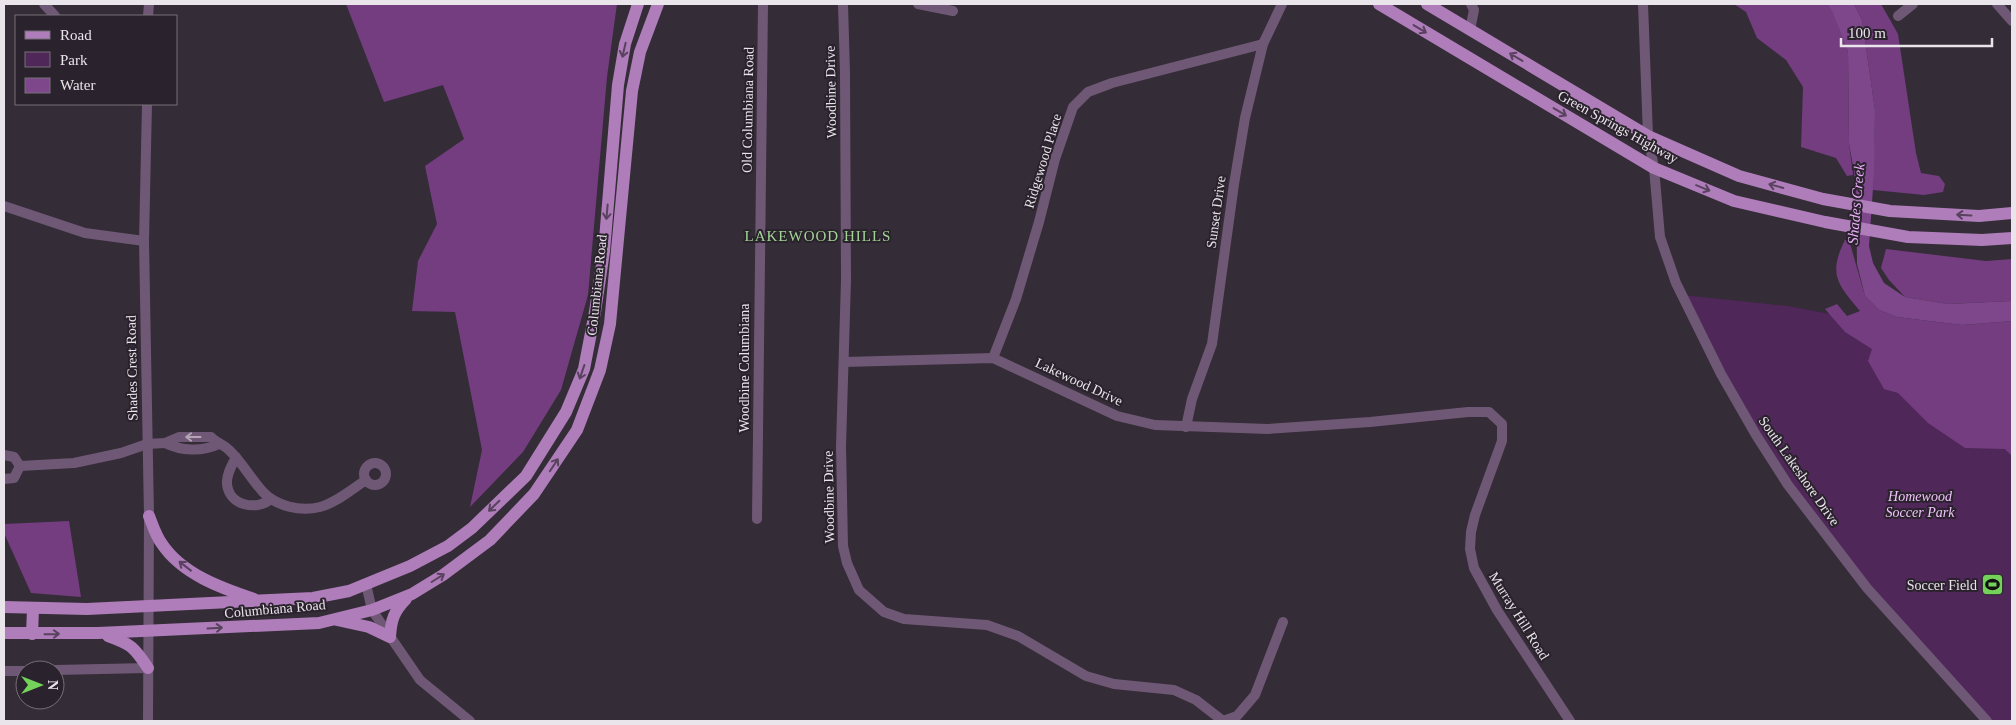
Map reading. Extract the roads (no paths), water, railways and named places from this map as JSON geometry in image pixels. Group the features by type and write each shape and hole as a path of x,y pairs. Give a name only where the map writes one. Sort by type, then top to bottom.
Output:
{"main road":[{"name":"Columbiana Road","path":"4,607 32,609 149,607 313,598 349,591 410,566 448,546 472,528 526,476 566,412 584,369 604,251 618,90 625,44 638,4"},
{"name":"Columbiana Road","path":"4,633 149,631 309,623 332,620 372,610 412,594 443,575 490,540 534,494 577,430 600,370 610,324 632,91 640,52 658,4"},
{"name":"Green Springs Highway","path":"1378,4 1654,168 1734,201 1825,222 1908,237 1982,240 2012,238"},
{"name":"Green Springs Highway","path":"1427,4 1648,136 1739,176 1823,199 1884,210 1980,216 2012,213"},
{"path":"618,90 632,91"},
{"path":"149,516 163,546 180,563 213,584 261,602"},
{"path":"332,620 369,627 390,637 391,622 396,610 412,594"},
{"path":"32,609 32,634"},
{"path":"98,633 127,642 138,652 148,668"}],"street":[{"path":"44,4 54,15"},
{"name":"Old Columbiana Road","path":"760,216 764,4"},
{"name":"Woodbine Drive","path":"843,4 846,73 846,280 842,446 843,546 846,563 859,590 884,612 904,619 987,625 1018,636 1086,676 1114,684 1174,690 1196,700 1223,721"},
{"path":"918,4 953,11"},
{"name":"Sunset Drive","path":"1186,427 1192,399 1212,344 1245,118 1263,44 1282,4"},
{"path":"1470,30 1474,10 1471,4"},
{"name":"South Lakeshore Drive","path":"1643,4 1648,136 1654,168 1660,237 1676,283 1722,374 1756,435 1788,484 1867,588 1987,721"},
{"path":"1898,16 1912,4"},
{"path":"1997,4 2012,22"},
{"name":"Ridgewood Place","path":"993,358 1016,299 1055,159 1073,107 1088,92 1112,83 1263,44"},
{"name":"Shades Crest Road","path":"147,105 144,242 149,516 148,721"},
{"path":"4,206 86,233 144,242"},
{"name":"Woodbine Columbiana","path":"757,520 760,216"},
{"name":"Lakewood Drive","path":"844,362 993,358 1117,416 1156,425 1268,429 1394,420"},
{"name":"Murray Hill Road","path":"1394,420 1468,412 1489,412 1502,424 1502,441 1475,515 1470,549 1474,568 1497,610 1570,721"},
{"path":"20,466 74,462 121,453 147,444 165,443 179,437 211,437 218,444 228,448 263,492 271,499 292,507 320,507 334,501 366,480"},
{"path":"4,455 14,457 20,466"},
{"path":"236,458 228,475 227,485 232,495 240,502 249,506 267,502 271,499"},
{"path":"4,479 14,478 20,466"},
{"path":"366,584 372,610 420,680 470,721"},
{"path":"1223,721 1238,716 1255,695 1284,622"},
{"path":"65,670 148,668"}],"water":[{"path":"1827,4 1854,4 1862,20 1875,110 1874,174 1869,246 1873,263 1884,283 1905,297 1948,304 2012,301 2012,321 1962,325 1897,317 1879,310 1865,296 1857,264 1856,184 1849,143 1848,52 1832,11"}],"place":[{"name":"Soccer Field","path":"1993,585"}],"district":[{"name":"LAKEWOOD HILLS","path":"818,236"}],"water label":[{"name":"Shades Creek","path":"1856,204"}],"park label":[{"name":"Homewood Soccer Park","path":"1920,504"}]}
